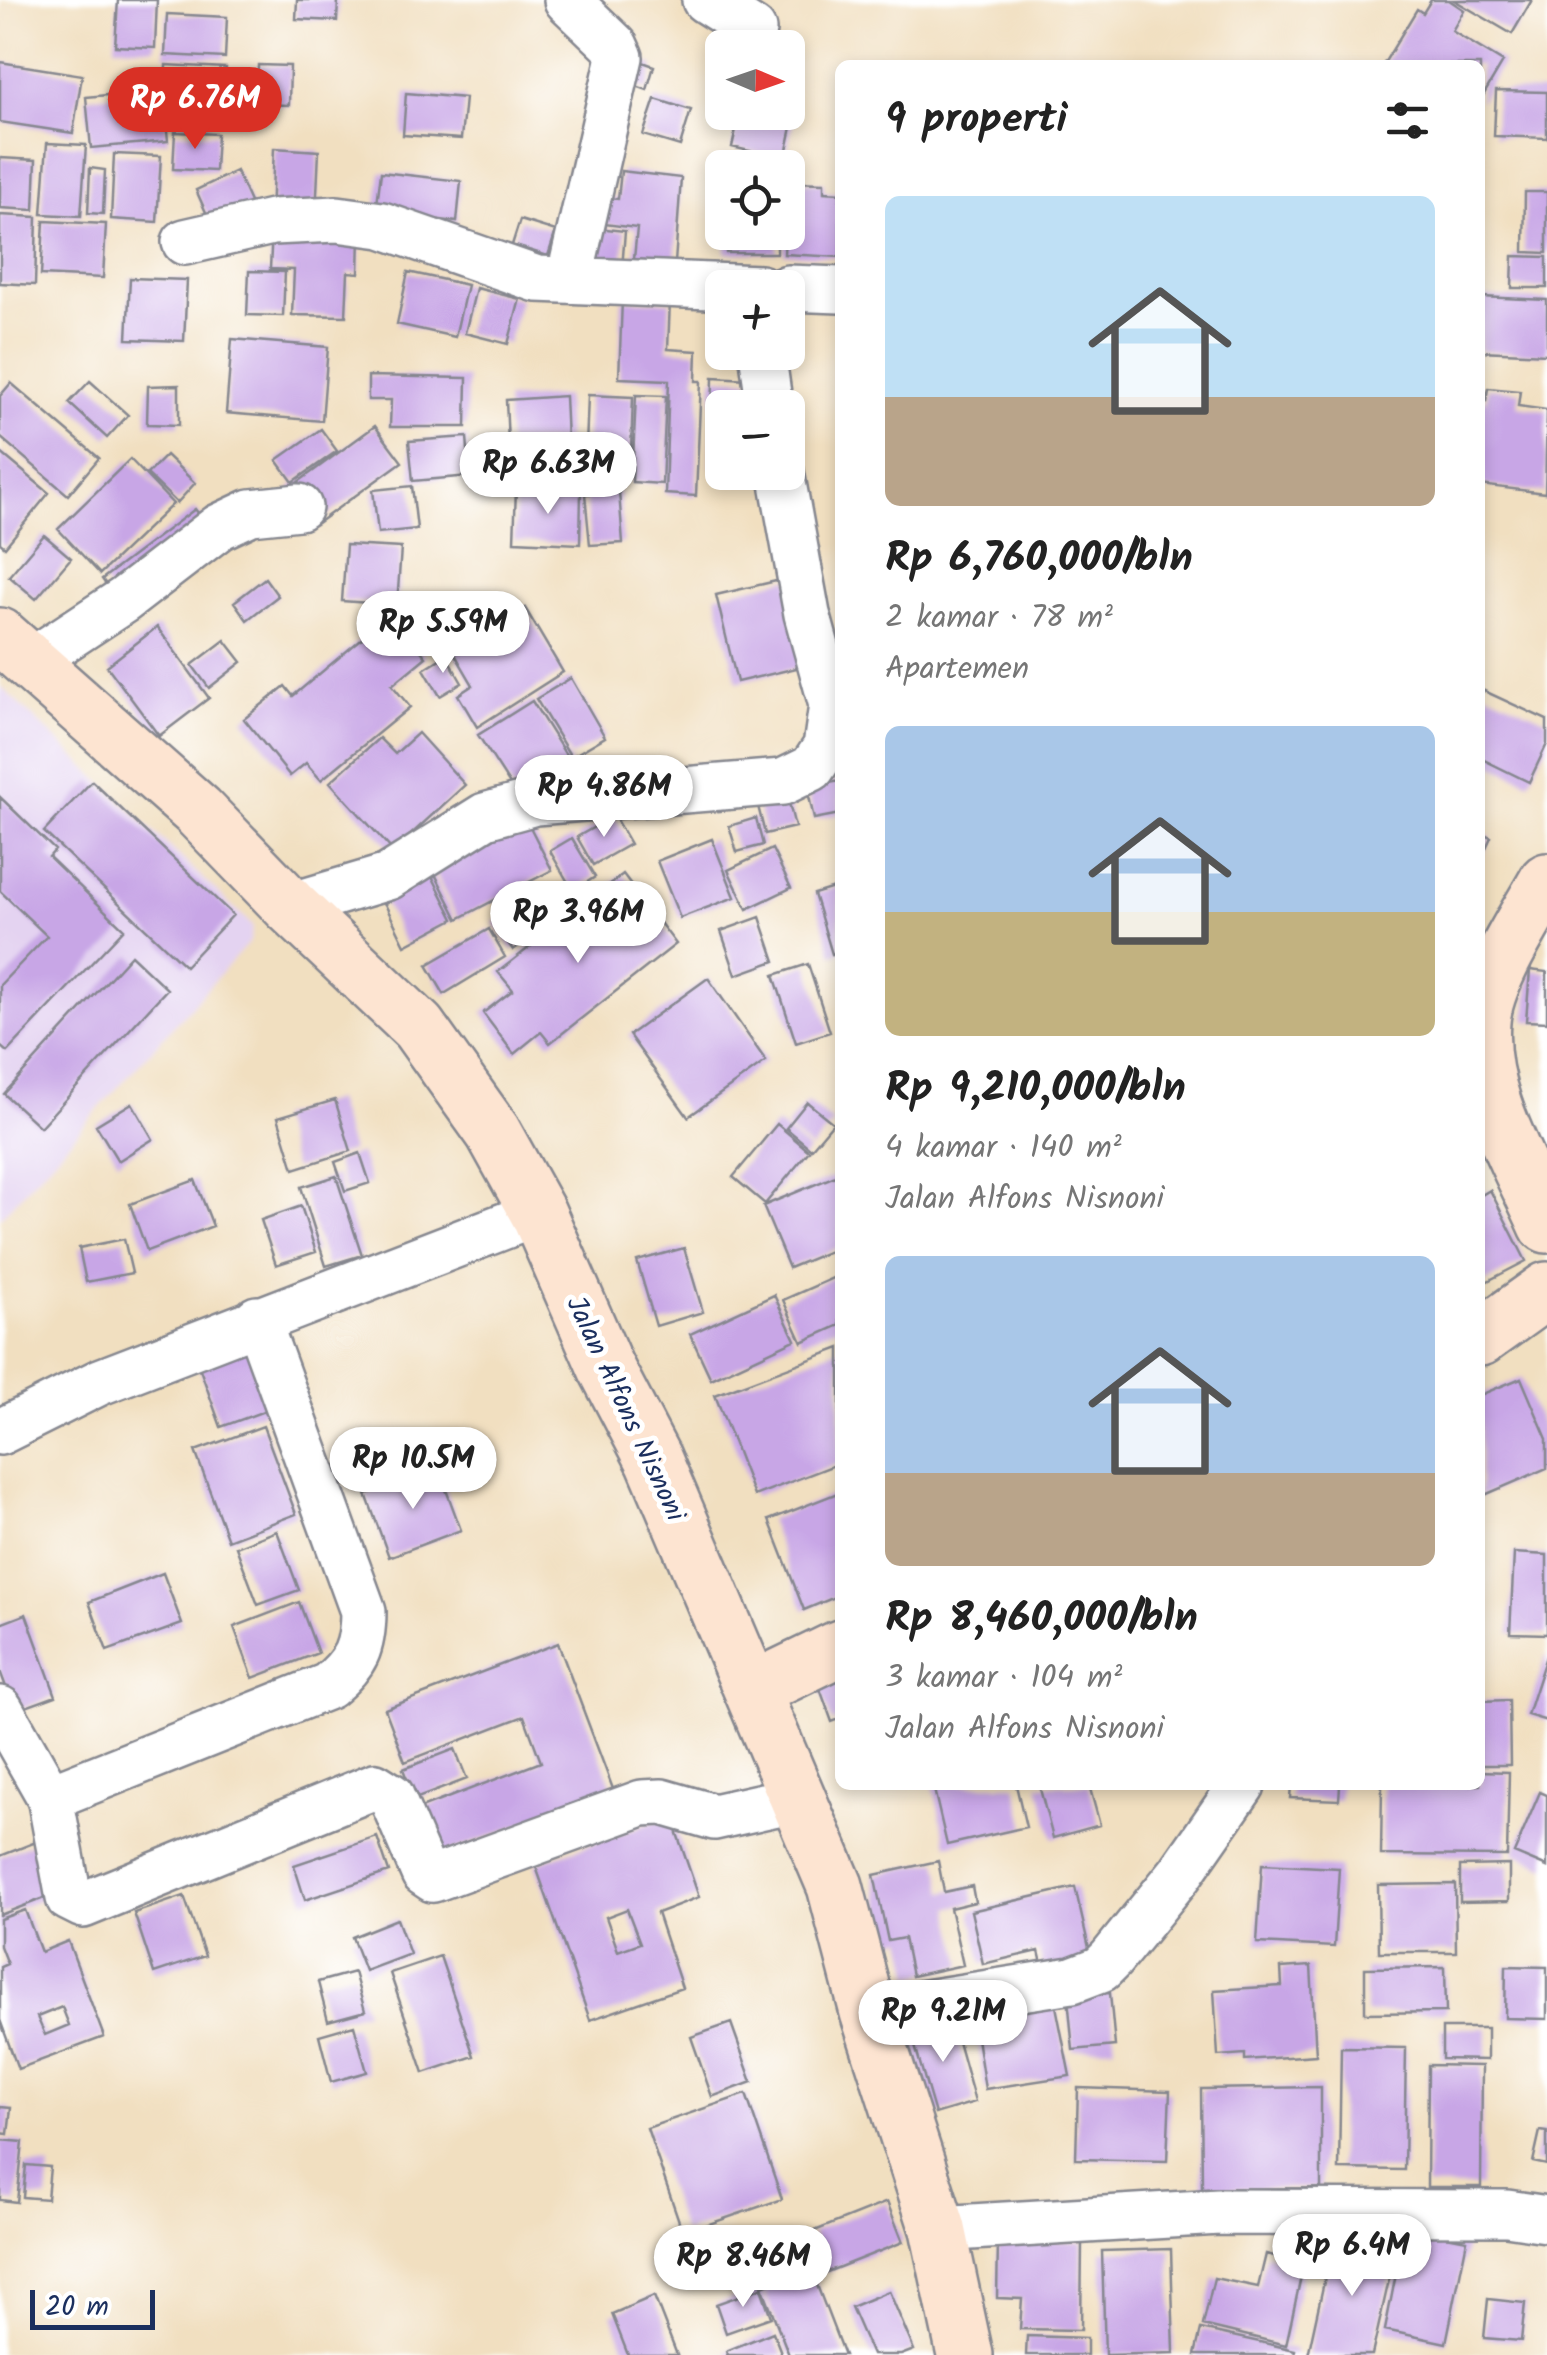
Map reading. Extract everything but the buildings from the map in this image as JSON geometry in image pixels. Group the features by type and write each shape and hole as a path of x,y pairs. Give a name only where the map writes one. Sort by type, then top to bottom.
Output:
{"main road":[{"name":"Jalan Alfons Nisnoni","path":"15,649 198,810 290,906 418,1027 493,1132 538,1213 754,1689 835,1886 868,2012 938,2229 965,2355"},
{"path":"1485,1014 1512,945 1547,881"},
{"path":"1485,1059 1488,1096 1547,1225"},
{"path":"1485,1335 1543,1301"},
{"path":"754,1689 835,1650"}],"street":[{"path":"567,0 615,46 620,58 569,280"},
{"path":"705,0 753,30"},
{"path":"185,242 272,222 338,219 382,226 537,279 705,285"},
{"path":"805,289 835,290"},
{"path":"290,906 388,877 485,816 535,802 783,782 812,768 826,747 832,705 807,614 784,490"},
{"path":"15,649 124,600 219,527 251,512 299,508"},
{"path":"0,1432 100,1382 538,1213"},
{"path":"50,1797 312,1692 352,1667 363,1641 363,1611 257,1319"},
{"path":"0,1709 50,1797 68,1898 84,1905 375,1786 391,1796 424,1873 433,1879 642,1803 662,1802 714,1817 799,1798"},
{"path":"868,2012 1072,1980 1101,1969 1180,1874 1239,1790"},
{"path":"938,2229 1219,2212 1507,2212 1547,2218"}],"shaded area":[{"path":"0,686 253,926 250,941 0,1218"}]}
